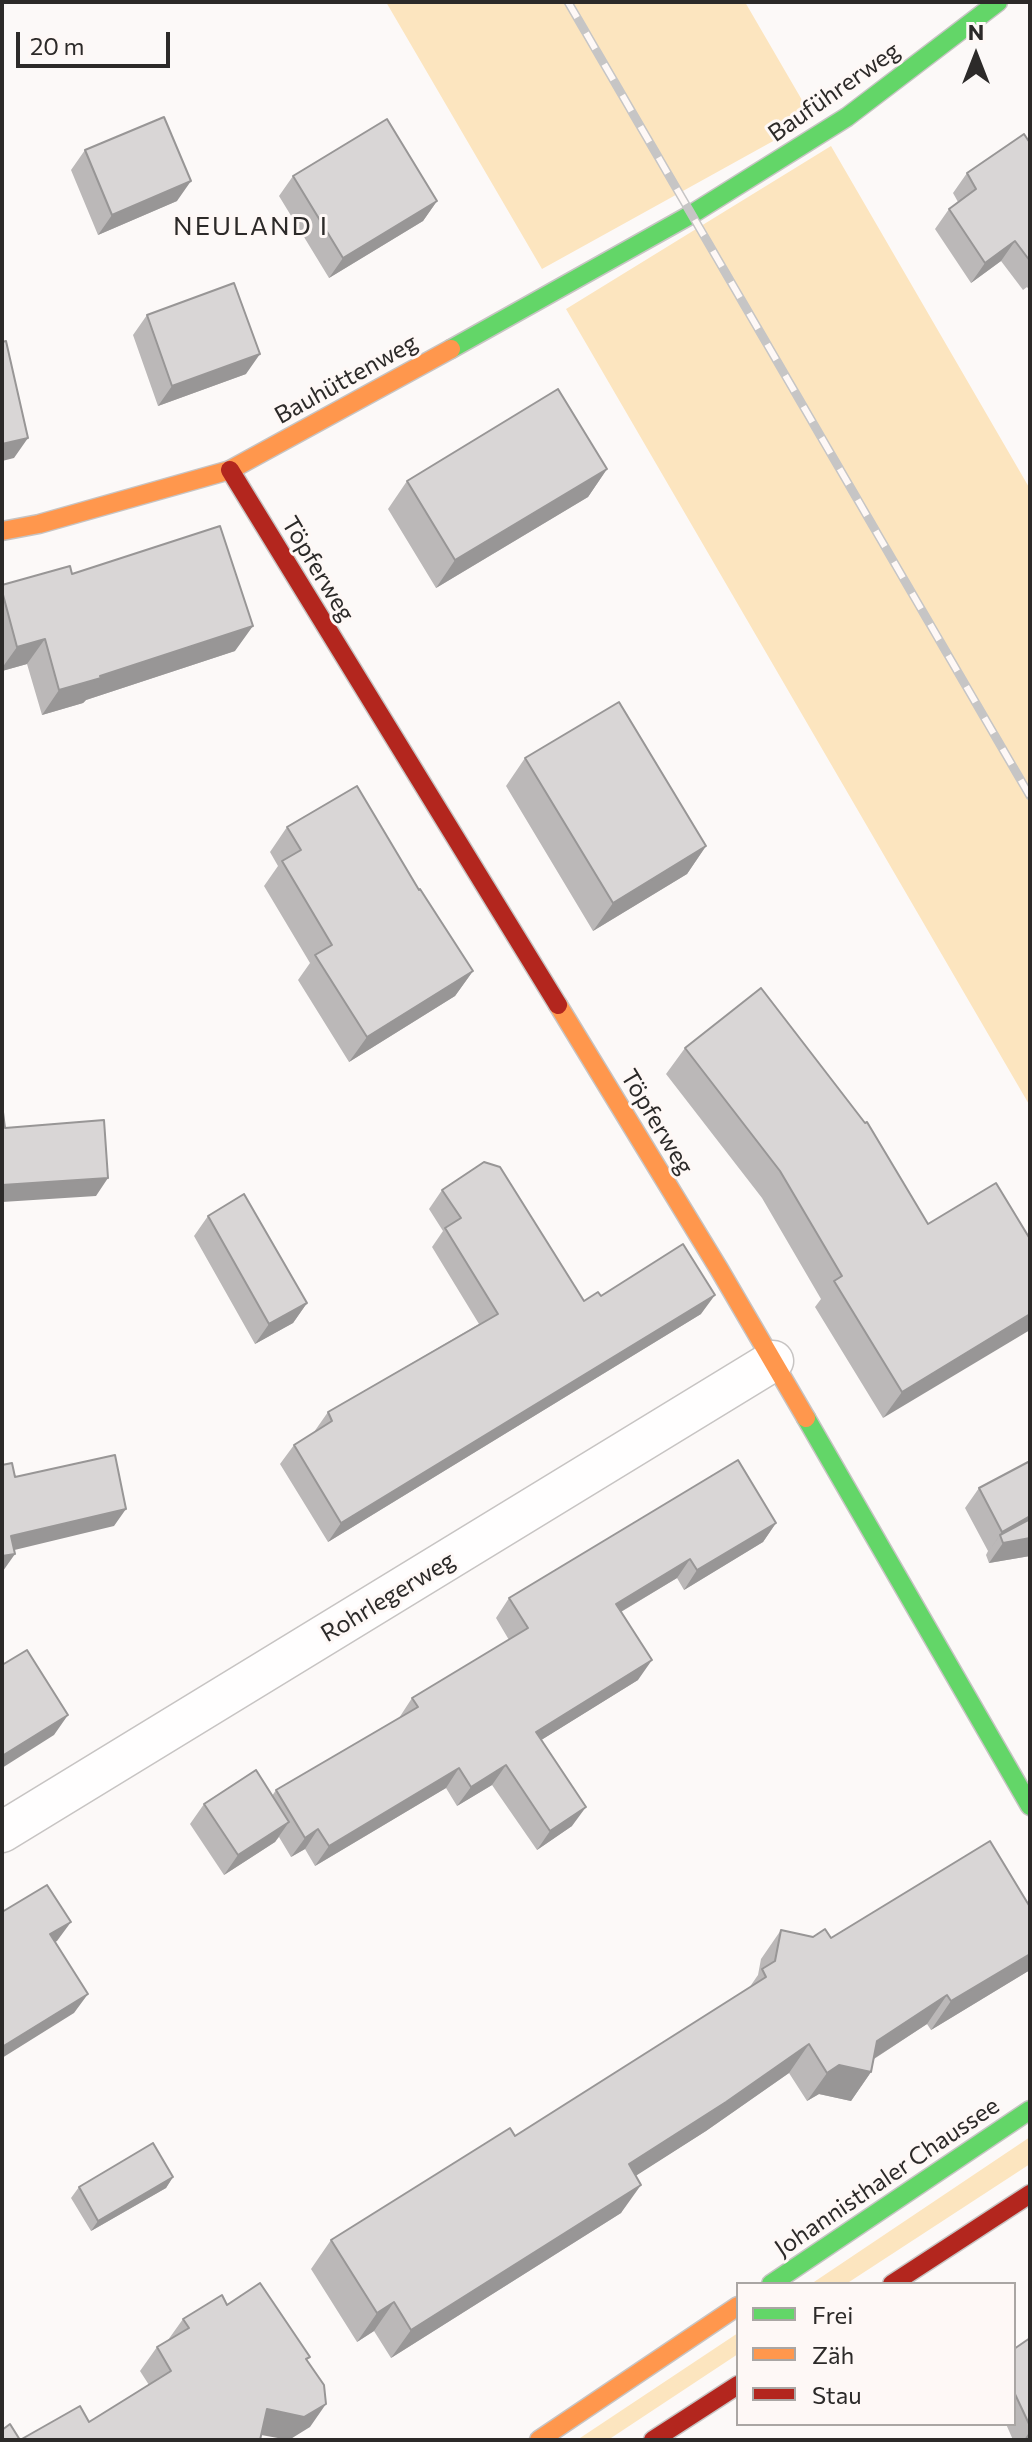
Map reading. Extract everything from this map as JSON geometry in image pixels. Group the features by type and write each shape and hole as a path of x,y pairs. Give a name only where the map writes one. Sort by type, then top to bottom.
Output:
{"street":[{"name":"Bauführerweg","path":"692,214 847,117 998,2"},
{"name":"Bauhüttenweg","path":"2,531 39,524 230,470 692,214"},
{"name":"Töpferweg","path":"230,470 773,1361 1030,1806"},
{"name":"Rohrlegerweg","path":"2,1832 773,1361"},
{"name":"Johannisthaler Chaussee","path":"774,2282 1030,2110"},
{"path":"895,2282 1030,2194"},
{"path":"539,2440 736,2307"},
{"path":"653,2440 736,2386"}],"shaded area":[{"path":"386,2 745,2 813,119 542,269"},
{"path":"831,146 1030,489 1030,1106 566,309"},
{"path":"1030,2137 1030,2164 849,2282 814,2282"},
{"path":"736,2334 736,2355 608,2440 577,2440"}],"building":[{"path":"164,117 191,181 112,215 85,150"},
{"path":"387,119 437,201 343,258 293,176"},
{"path":"1024,134 1030,143 1030,261 1015,241 985,263 949,209 976,189 967,173"},
{"path":"234,283 260,354 172,386 147,315"},
{"path":"6,341 28,438 2,444 2,342"},
{"path":"558,389 607,469 455,560 407,481"},
{"path":"220,526 253,626 59,690 45,639 17,647 2,585 70,566 72,574"},
{"path":"619,702 706,846 613,903 525,758"},
{"path":"357,786 419,890 473,971 367,1037 315,955 332,945 282,861 301,850 287,827"},
{"path":"761,988 867,1122 928,1224 996,1183 1030,1239 1030,1314 902,1392 834,1281 842,1276 780,1171 685,1048"},
{"path":"2,1112 5,1128 104,1120 108,1178 2,1185"},
{"path":"484,1162 500,1167 584,1301 598,1292 601,1296 683,1244 715,1295 341,1523 294,1445 332,1421 328,1412 498,1314 445,1228 461,1218 442,1190"},
{"path":"244,1194 307,1303 269,1324 208,1216"},
{"path":"115,1455 126,1509 11,1536 15,1554 2,1556 2,1465 12,1463 15,1477"},
{"path":"738,1460 776,1523 697,1570 690,1559 616,1604 652,1660 536,1732 586,1807 550,1831 506,1765 471,1787 459,1768 329,1846 318,1829 305,1838 276,1790 418,1707 412,1698 528,1628 509,1598"},
{"path":"1030,1461 1030,1516 1002,1532 979,1488"},
{"path":"1030,1519 1030,1538 1003,1543 1000,1535"},
{"path":"27,1650 68,1715 2,1756 2,1665"},
{"path":"256,1770 289,1822 238,1855 204,1804"},
{"path":"990,1841 1030,1907 1030,1954 951,2001 947,1995 877,2041 871,2072 839,2065 827,2073 809,2044 629,2164 641,2185 411,2330 394,2302 377,2313 331,2240 510,2128 515,2136 766,1977 762,1969 775,1961 781,1930 813,1937 825,1929 831,1938"},
{"path":"47,1885 71,1922 50,1934 88,1994 2,2047 2,1912"},
{"path":"153,2143 173,2177 98,2221 79,2187"},
{"path":"260,2283 310,2357 306,2359 324,2385 326,2404 304,2417 267,2409 260,2440 20,2440 80,2406 89,2422 171,2371 157,2347 189,2328 183,2319 222,2295 227,2305"},
{"path":"1030,2338 1030,2426 1016,2396 1016,2348"},
{"path":"10,2424 20,2440 2,2440 2,2430"}],"railway":[{"path":"568,2 1030,796"}],"traffic: fast":[{"path":"451,349 692,214 847,117 998,2"},
{"path":"806,1418 1030,1806"},
{"path":"774,2282 1030,2110"}],"traffic: slow":[{"path":"2,531 39,524 230,470 451,349"},
{"path":"558,1005 806,1418"},
{"path":"539,2440 736,2307"}],"traffic: jam":[{"path":"230,470 558,1005"},
{"path":"895,2282 1030,2194"},
{"path":"653,2440 736,2386"}],"district":[{"name":"NEULAND I","path":"251,226"}]}
